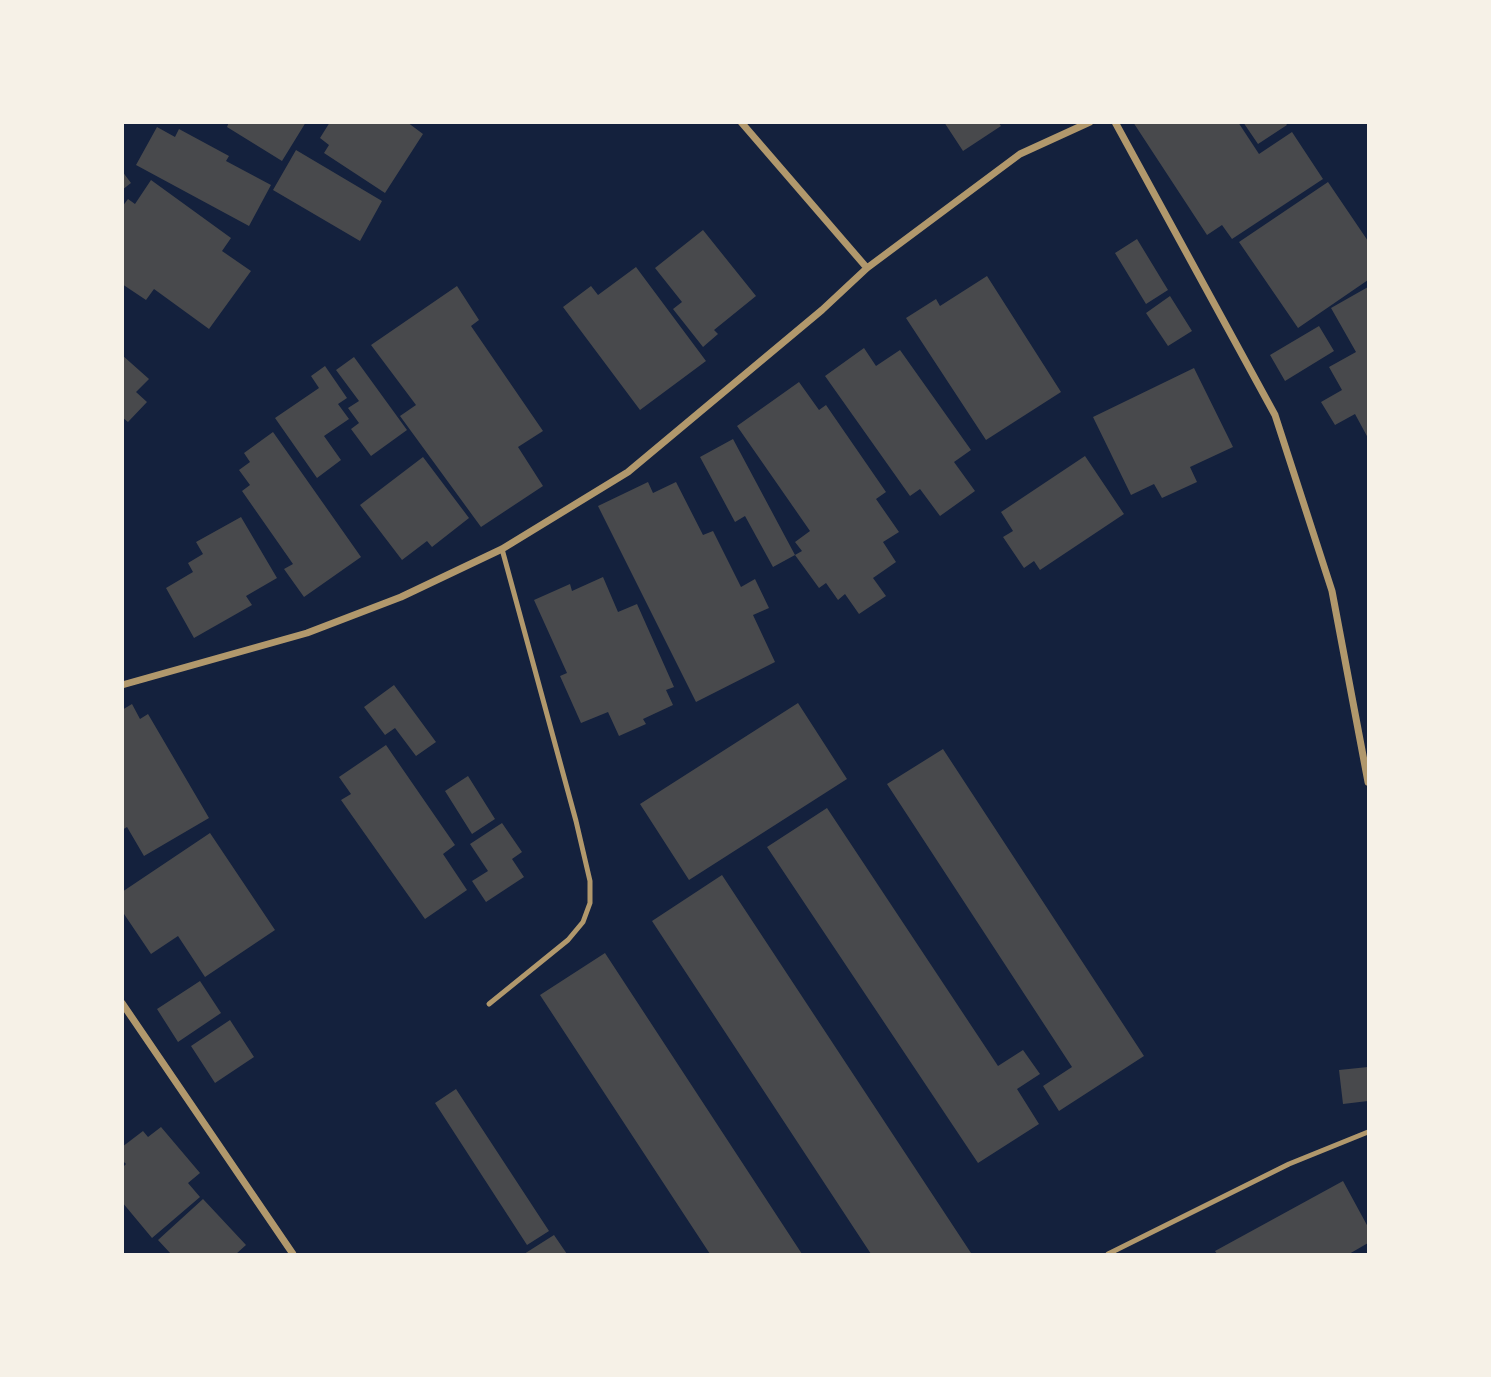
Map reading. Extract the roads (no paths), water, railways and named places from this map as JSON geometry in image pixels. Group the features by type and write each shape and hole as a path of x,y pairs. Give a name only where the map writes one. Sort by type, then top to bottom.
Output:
{"street":[{"path":"741,122 867,268"},
{"path":"122,685 307,633 401,597 502,549 628,472 822,310 867,268 1020,154 1090,122"},
{"path":"1115,122 1275,415 1332,591 1368,782"},
{"path":"122,1003 293,1255"}],"lane":[{"path":"489,1004 568,940 583,922 590,903 590,881 576,821 502,549"},
{"path":"1108,1255 1289,1164 1368,1132"}]}
